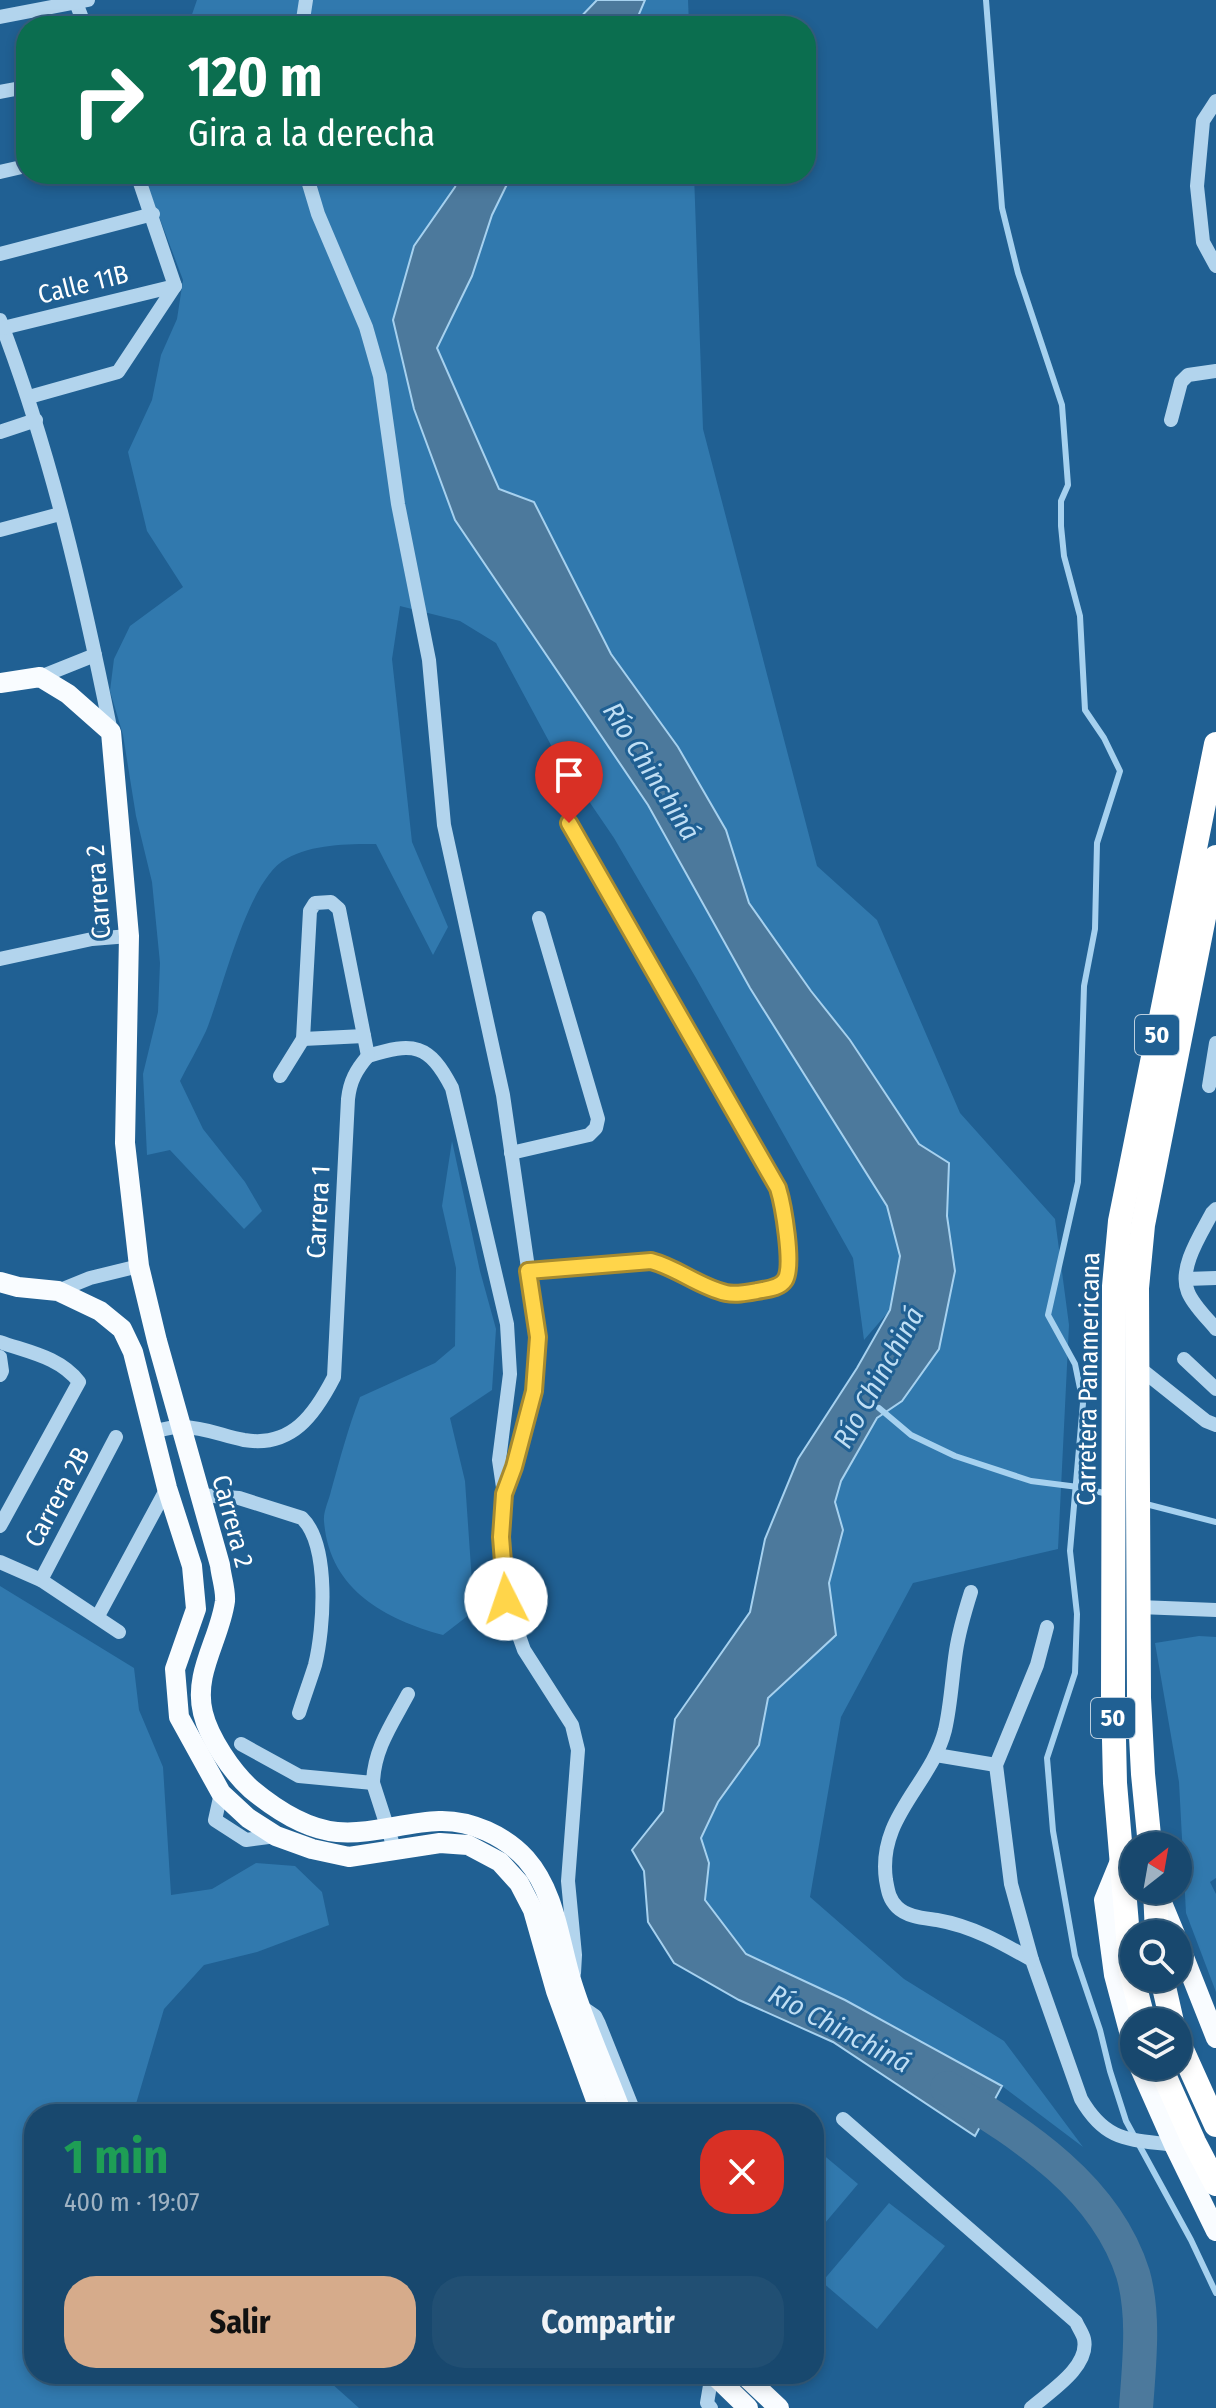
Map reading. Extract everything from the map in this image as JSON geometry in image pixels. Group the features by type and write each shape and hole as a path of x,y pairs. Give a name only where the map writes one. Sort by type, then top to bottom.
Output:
{"highway":[{"name":"Carretera Panamericana","path":"1120,1861 1113,1696 1113,1327 1120,1221 1216,744"},
{"name":"Carretera Panamericana","path":"1149,1832 1143,1774 1137,1564 1137,1288 1143,1225 1216,857"},
{"name":"Carretera Panamericana","path":"1124,1904 1131,1972 1140,2008"},
{"path":"1192,2072 1216,2125"},
{"path":"1166,2080 1216,2184"}],"main road":[{"path":"0,683 40,677 68,694 111,732"},
{"name":"Carrera 2","path":"111,732 129,936 125,1143 139,1266 220,1565 225,1599 201,1680 203,1713 219,1748 238,1777 267,1802 299,1821 336,1832 389,1829 440,1821 470,1824 499,1838 525,1858 544,1885 598,2104"},
{"name":"Carrera 2","path":"0,1282 58,1291 100,1311 122,1329 133,1352 151,1432 192,1566 196,1609 175,1669 179,1717 221,1793 248,1818 276,1836 312,1849 349,1857 440,1843 468,1845 500,1862 519,1883 533,1910 618,2104"},
{"path":"1120,1861 1104,1900 1114,1975 1123,2008"},
{"path":"1192,1977 1216,2038"},
{"path":"1145,2080 1216,2231"},
{"path":"723,2384 748,2408"},
{"path":"754,2384 779,2408"}],"street":[{"path":"0,17 80,1"},
{"path":"1216,101 1203,121 1197,186 1203,242 1216,266"},
{"path":"29,397 118,372 175,286 141,184"},
{"path":"309,184 318,214 366,327 380,376 398,504 429,660 444,825 503,1095 538,1337 534,1391 504,1494"},
{"path":"0,254 153,214"},
{"name":"Calle 11B","path":"3,333 175,286"},
{"name":"Carrera 2","path":"3,333 36,420 87,613 111,732"},
{"path":"1171,420 1181,382 1188,375 1216,371"},
{"path":"0,432 36,420"},
{"path":"0,530 60,514"},
{"path":"40,677 95,655"},
{"path":"528,1271 651,1261 671,1266 713,1289 738,1294 776,1287 784,1282 788,1273 785,1212 778,1188 569,823"},
{"path":"280,1076 303,1039 310,911 315,903 331,902 339,909 368,1056 399,1047 421,1049 441,1067 452,1088 507,1324 510,1374 499,1460 504,1494 501,1537 506,1599 524,1650 572,1725 578,1750 568,1881 575,1955 572,2000 599,2024 631,2104"},
{"path":"511,1153 589,1135 596,1128 598,1119 539,918"},
{"path":"0,959 92,939 129,936"},
{"path":"303,1039 364,1036"},
{"path":"1209,1086 1216,1043"},
{"name":"Carrera 1","path":"180,1426 246,1440 279,1437 299,1429 319,1406 334,1377 348,1099 350,1083 357,1068 368,1056"},
{"path":"1216,1209 1189,1260 1186,1279 1188,1293 1216,1329"},
{"path":"58,1291 90,1278 139,1266"},
{"path":"1186,1279 1216,1278"},
{"path":"0,1342 56,1361 71,1371 79,1382 0,1526"},
{"path":"1184,1359 1216,1389"},
{"path":"1138,1371 1206,1421 1216,1425"},
{"path":"151,1432 180,1426"},
{"name":"Carrera 2B","path":"41,1580 116,1437"},
{"path":"98,1616 167,1488"},
{"path":"200,1495 239,1498 302,1518 314,1535 324,1580 316,1662 299,1713"},
{"path":"0,1562 41,1580 119,1632"},
{"path":"971,1592 956,1648 945,1731 936,1755 890,1832 884,1862 888,1896 899,1910 977,1931 1032,1960"},
{"path":"1139,1607 1216,1610"},
{"path":"1047,1627 1041,1656 996,1765 1011,1884 1032,1960 1081,2099 1093,2120 1112,2134 1174,2145"},
{"path":"395,1851 373,1783 374,1763 408,1694"},
{"path":"241,1744 299,1776 373,1783"},
{"path":"936,1755 996,1765"},
{"path":"843,2119 1076,2322 1085,2340 1082,2357 1072,2371 1031,2408"},
{"path":"710,2384 707,2403 711,2408"}],"shaded area":[{"path":"197,0 597,0 582,16 191,16"},
{"path":"645,0 688,0 689,16 638,16"},
{"path":"147,184 456,184 414,246 393,320 414,409 455,520 648,805 750,988 887,1206 900,1256 890,1310 864,1340 853,1258 696,978 614,838 552,747 496,643 460,621 400,606 392,659 412,842 448,927 433,955 376,844 318,848 286,859 259,889 248,912 206,1031 180,1081 203,1129 245,1182 262,1211 244,1229 170,1150 147,1155 143,1074 158,1012 160,963 152,882 136,816 123,735 110,691 114,659 130,626 183,587 147,531 128,452 152,400 161,355 177,319 183,280"},
{"path":"507,184 694,184 703,429 817,866 877,920 960,1113 1055,1219 1069,1325 1058,1549 913,1583 841,1717 810,1897 904,1979 1004,2041 1083,2147 1002,2086 845,2000 746,1954 705,1900 709,1863 701,1838 718,1802 759,1745 768,1698 836,1635 829,1583 843,1530 835,1502 841,1481 877,1418 902,1401 955,1271 947,1216 949,1164 919,1144 851,1040 811,991 749,903 726,829 678,747 611,654 534,502 499,489 437,348 472,276 492,215"},
{"path":"452,1141 496,1329 492,1390 450,1418 465,1481 474,1611 443,1635 400,1620 363,1598 336,1565 328,1545 324,1517 360,1397 435,1363 455,1346 456,1268 442,1206"},
{"path":"0,1586 134,1668 139,1710 163,1767 171,1895 212,1889 256,1863 295,1866 322,1892 329,1925 257,1952 204,1965 164,2009 136,2104 24,2104 24,2384 332,2384 359,2408 0,2408"},
{"path":"1199,1636 1216,1637 1216,1878 1210,1882 1216,1894 1216,1992 1192,1929 1192,1920 1189,1920 1186,1913 1186,1904 1192,1904 1192,1832 1182,1832 1179,1782 1155,1643"},
{"path":"824,2155 858,2184 824,2224"},
{"path":"889,2203 945,2246 877,2329 824,2284 824,2280"}],"water":[{"path":"597,0 645,0 638,16 582,16"},
{"path":"456,184 507,184 492,215 472,276 437,348 499,489 534,502 611,654 678,747 726,830 749,903 850,1040 919,1144 949,1163 947,1216 955,1271 939,1349 902,1401 877,1418 841,1481 835,1502 843,1530 829,1583 836,1635 768,1698 759,1745 718,1802 701,1838 709,1863 705,1900 746,1954 845,2000 1002,2086 975,2136 833,2042 739,2000 674,1963 648,1922 644,1871 632,1850 663,1811 675,1719 750,1612 765,1539 798,1459 890,1310 900,1256 887,1206 750,988 648,805 455,520 414,409 393,320 414,246"}],"waterway":[{"path":"986,0 1002,208 1018,273 1062,405 1068,485 1061,501 1061,526 1064,556 1080,616 1085,710 1104,738 1120,771 1097,843 1095,929 1084,986 1078,1182 1048,1315 1075,1364 1083,1403 1070,1551 1077,1614 1075,1673 1047,1758 1053,1831 1075,1956 1126,2121 1191,2240 1216,2293"},
{"path":"879,1408 911,1435 955,1456 1031,1481 1108,1494"},
{"path":"1142,1503 1216,1522"},
{"name":"Río Chinchiná","path":"947,2088 1003,2124 1057,2165 1103,2214 1120,2242 1133,2274 1139,2307 1136,2408"}],"route":[{"path":"506,1599 501,1537 504,1494 534,1391 538,1337 528,1271 651,1261 671,1266 713,1289 738,1294 776,1287 784,1282 788,1273 785,1212 778,1188 569,823"}]}
